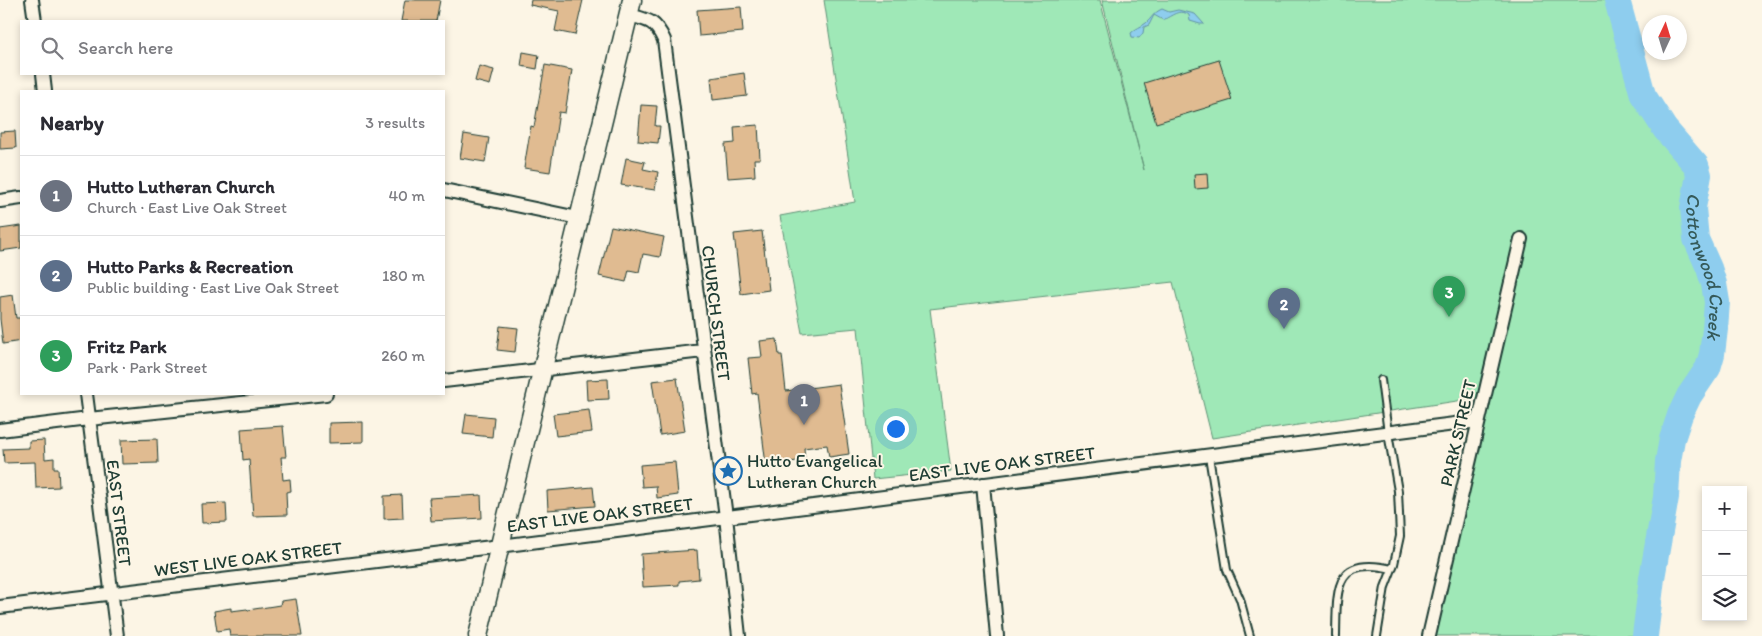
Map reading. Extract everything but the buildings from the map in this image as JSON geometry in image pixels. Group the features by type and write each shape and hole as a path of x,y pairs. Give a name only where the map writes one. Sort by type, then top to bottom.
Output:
{"main road":[{"path":"478,636 630,7"}],"street":[{"path":"32,0 35,20"},
{"name":"CHURCH STREET","path":"630,7 659,28 664,40 726,517 739,636"},
{"path":"43,75 46,90"},
{"path":"445,192 578,218"},
{"path":"0,200 20,198"},
{"name":"PARK STREET","path":"1429,636 1520,239"},
{"path":"445,381 704,351"},
{"name":"EAST STREET","path":"86,395 117,636"},
{"path":"0,430 317,395"},
{"name":"EAST LIVE OAK STREET","path":"500,546 1478,421"},
{"path":"983,484 998,636"},
{"name":"WEST LIVE OAK STREET","path":"0,607 500,546"}],"lane":[{"path":"1378,636 1385,587 1392,569 1400,536 1398,491 1381,380"},
{"path":"1209,456 1227,570 1240,599 1250,636"},
{"path":"1336,636 1340,583 1348,570 1374,565 1392,569"}],"green space":[{"path":"824,0 1100,0 1144,170 1102,0 1627,0 1657,122 1695,164 1696,232 1716,292 1717,342 1686,417 1667,475 1650,636 1436,636 1490,396 1212,438 1173,282 930,309 951,471 873,479 858,328 802,333 780,216 855,202"}],"water":[{"path":"1162,9 1169,12 1178,10 1195,14 1204,24 1190,21 1189,15 1182,12 1163,20 1154,15"},
{"path":"1154,15 1149,25 1144,27 1143,33 1139,38 1132,37 1131,33"}],"waterway":[{"name":"Cottonwood Creek","path":"1617,0 1643,95 1665,129 1696,165 1699,175 1693,208 1696,239 1709,268 1717,302 1712,354 1708,368 1689,396 1672,439 1668,461 1666,497 1652,578 1645,636"}],"place":[{"name":"Fritz Park","path":"1449,317"},
{"name":"Hutto Parks & Recreation","path":"1284,329"},
{"name":"Hutto Lutheran Church","path":"804,425"},
{"name":"Hutto Evangelical Lutheran Church","path":"728,471"}]}
